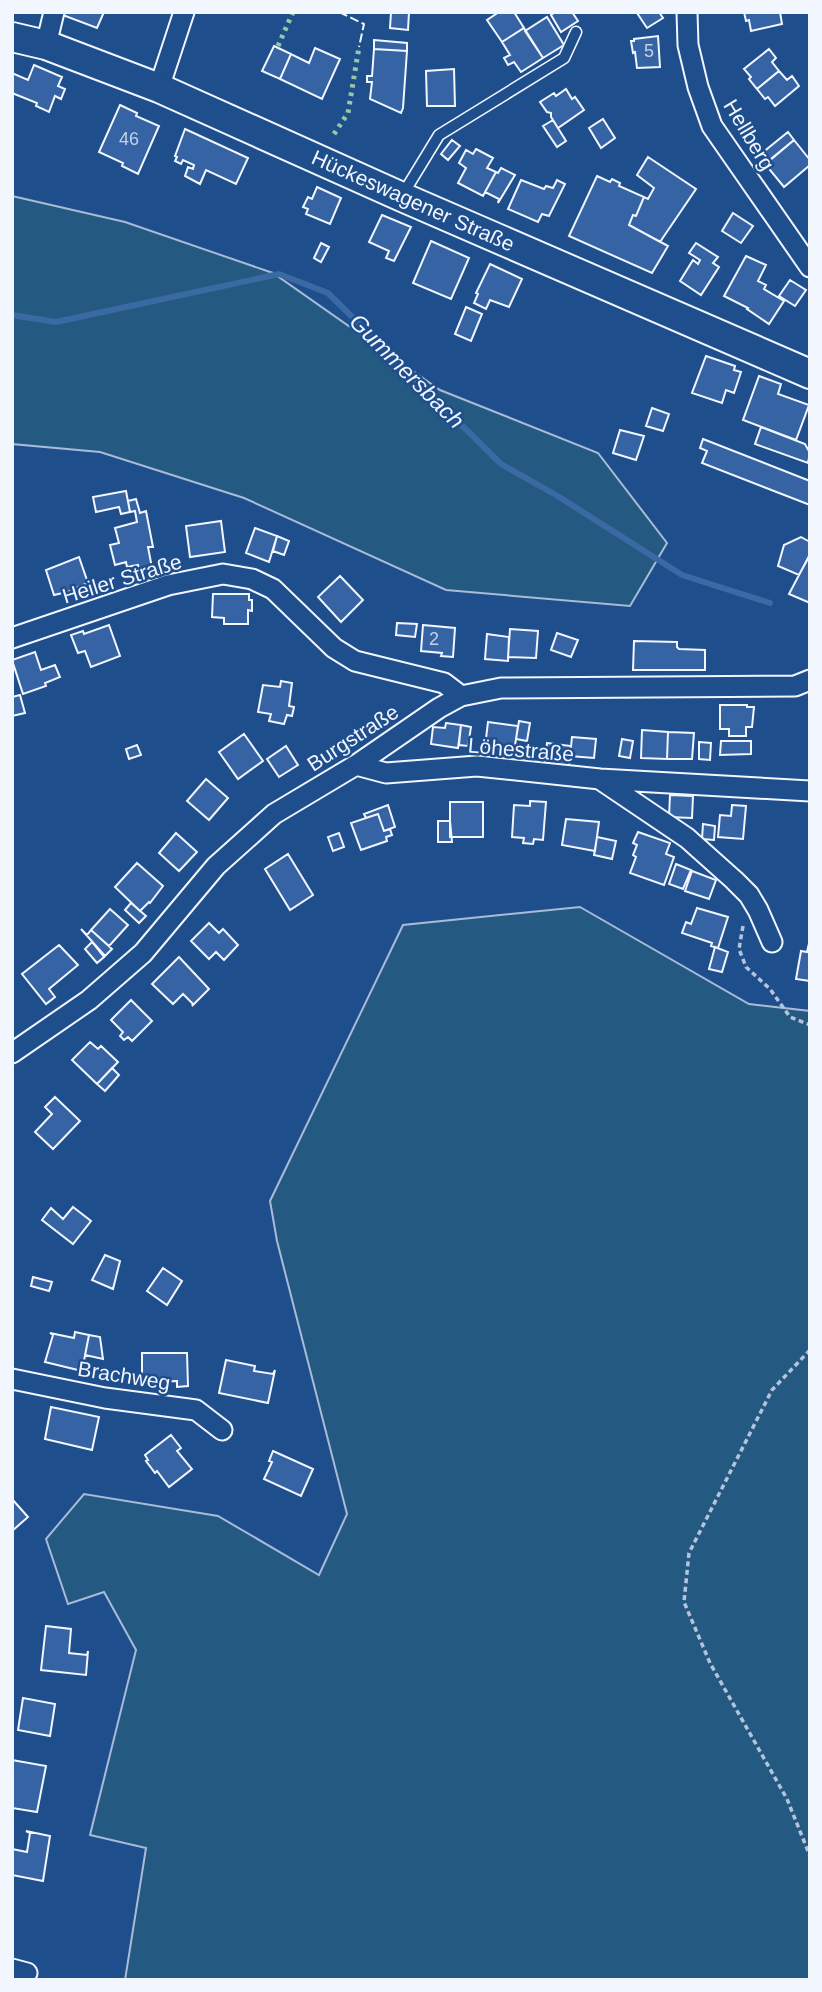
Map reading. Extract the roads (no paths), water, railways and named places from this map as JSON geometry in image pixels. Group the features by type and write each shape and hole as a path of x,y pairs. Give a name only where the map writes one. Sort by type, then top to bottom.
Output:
{"street":[{"path":"159,88 184,12"},
{"name":"Hellberg","path":"687,12 688,45 698,87 712,126 810,267"},
{"path":"46,45 52,13"},
{"name":"Hückeswagener Straße","path":"12,37 46,45 159,88 810,374"},
{"name":"Heiler Straße","path":"12,638 168,584 223,574 252,579 273,589 334,648 355,661 444,683 461,696"},
{"name":"Burgstraße","path":"12,1053 89,1000 143,953 216,866 274,814 356,765 461,696 501,688 795,686 810,680"},
{"name":"Löhestraße","path":"356,765 386,774 477,766 600,779 810,791"},
{"name":"Löhestraße","path":"600,779 687,838 748,895 772,942"},
{"name":"Brachweg","path":"12,1379 105,1398 196,1410 222,1430"}],"lane":[{"path":"402,197 439,135 564,58 576,32"}],"waterway":[{"name":"Gummersbach","path":"12,315 56,322 279,274 328,293 501,464 556,495 682,575 770,603"}]}
